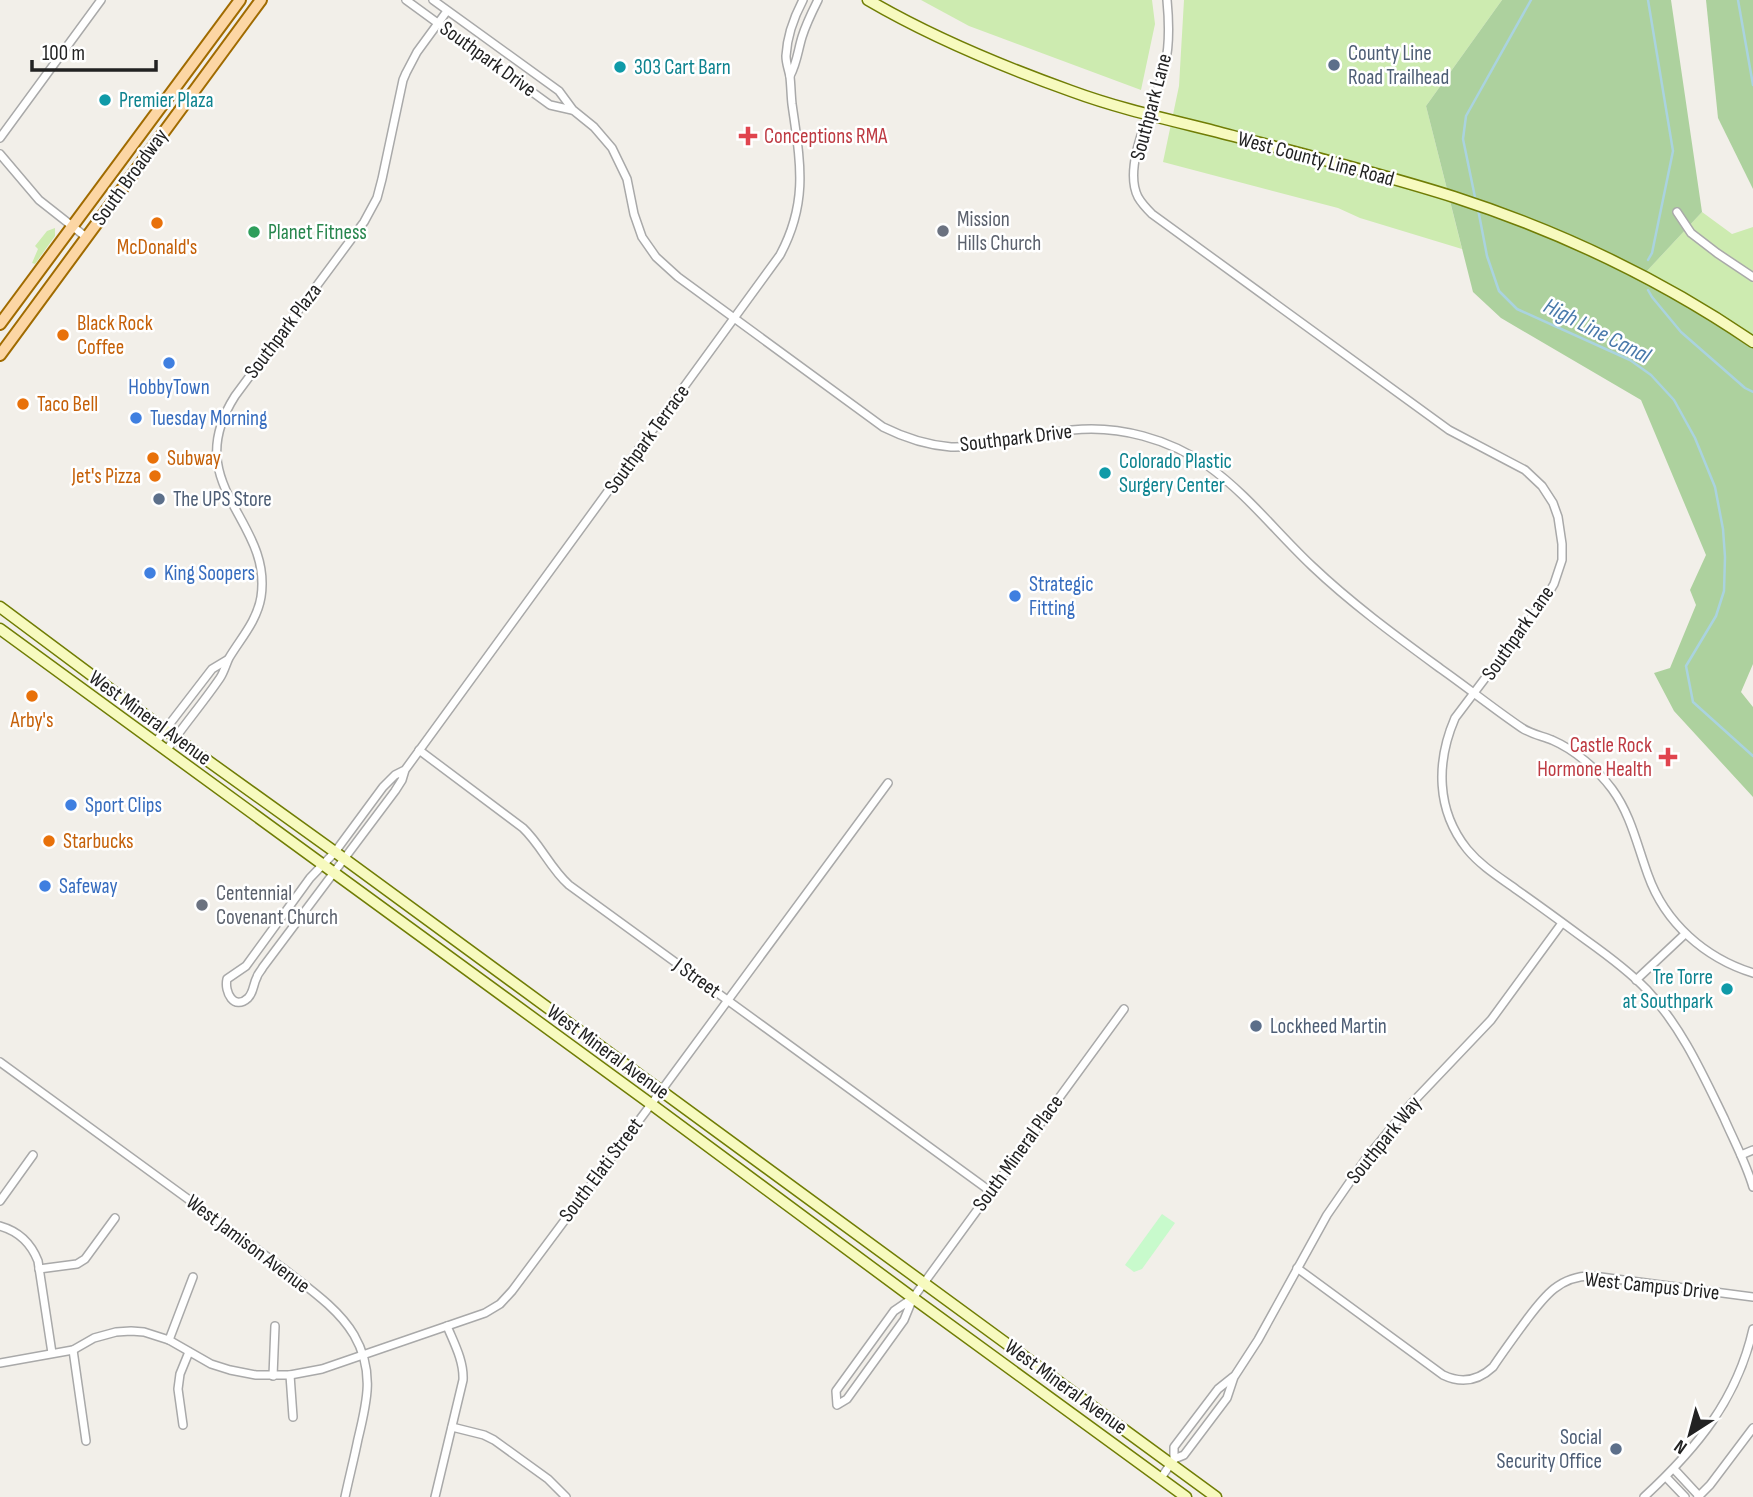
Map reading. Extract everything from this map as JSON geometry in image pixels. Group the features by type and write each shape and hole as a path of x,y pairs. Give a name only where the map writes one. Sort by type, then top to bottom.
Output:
{"main road":[{"name":"South Broadway","path":"0,324 240,0"},
{"name":"South Broadway","path":"0,355 261,0"},
{"name":"West County Line Road","path":"868,0 953,45 1072,92 1149,115 1295,152 1488,209 1613,261 1706,312 1753,342"},
{"name":"West Mineral Avenue","path":"0,607 923,1284 1173,1462 1216,1497"},
{"name":"West Mineral Avenue","path":"0,629 1186,1497"}],"street":[{"path":"0,138 101,0"},
{"name":"Southpark Drive","path":"406,0 550,105 573,110"},
{"name":"Southpark Drive","path":"433,0 559,91 573,110 602,135 616,154 627,179 642,237 656,257 678,277 883,427 905,438 954,447 1073,430 1104,429 1160,442 1188,453 1208,466 1228,482 1353,603 1524,729 1566,747 1603,777 1628,817 1648,876 1669,914 1702,948 1753,973"},
{"name":"Southpark Terrace","path":"405,770 395,775 383,787 335,852 310,878 246,966 227,979 225,986 231,999 243,1001 253,991 256,978 263,967 399,786 405,770 419,750 780,255 791,233 800,189 800,165 786,54 793,22 803,0"},
{"name":"Southpark Terrace","path":"790,76 809,18 818,0"},
{"name":"Southpark Lane","path":"1167,0 1167,57 1137,152 1134,182 1139,198 1152,214 1449,430 1525,470 1542,486 1553,503 1562,544 1562,560 1554,584 1455,718 1442,760 1442,788 1448,811 1460,838 1480,863 1612,959 1663,1009 1688,1045 1753,1187"},
{"name":"Southpark Plaza","path":"166,751 222,675 228,660 251,624 261,597 257,553 219,474 217,441 223,419 235,396 372,209 382,179 403,80 411,62 447,11"},
{"path":"0,154 33,194 86,237"},
{"path":"1677,212 1691,233 1753,277"},
{"name":"Southpark Plaza","path":"155,743 212,668 228,660"},
{"name":"J Street","path":"419,750 532,836 559,876 569,885 990,1191"},
{"name":"South Elati Street","path":"0,1363 73,1350 94,1338 131,1331 169,1340 211,1364 230,1370 256,1375 290,1375 322,1369 485,1313 506,1298 888,783"},
{"name":"Southpark Way","path":"1161,1478 1173,1462 1184,1455 1227,1398 1234,1377 1258,1340 1327,1216 1365,1160 1411,1104 1491,1020 1562,923"},
{"path":"1636,980 1685,933"},
{"name":"South Mineral Place","path":"913,1298 894,1311 836,1391 837,1405 847,1399 904,1320 913,1298 1124,1009"},
{"name":"West Jamison Avenue","path":"0,1062 284,1269 339,1316 354,1335 363,1355 368,1382 368,1397 345,1497"},
{"path":"1741,1156 1753,1150"},
{"path":"0,1201 33,1155"},
{"path":"39,1269 77,1264 85,1259 115,1217"},
{"path":"0,1226 14,1231 30,1245 36,1255 52,1353"},
{"name":"West Campus Drive","path":"1297,1268 1443,1375 1462,1381 1478,1378 1493,1367 1543,1297 1572,1278 1585,1275 1753,1297"},
{"path":"169,1340 193,1277"},
{"path":"273,1376 275,1326"},
{"path":"435,1497 463,1380 463,1370 447,1326"},
{"path":"1644,1497 1706,1433 1743,1363 1753,1329"},
{"path":"73,1350 86,1441"},
{"path":"183,1425 178,1389 180,1374 189,1352"},
{"path":"290,1375 293,1417"},
{"name":"Southpark Way","path":"1173,1462 1174,1447 1218,1390 1234,1377"},
{"path":"452,1427 494,1440 548,1479 566,1497"},
{"path":"1674,1469 1699,1496 1753,1428"},
{"path":"1666,1477 1685,1497"}],"green space":[{"path":"921,0 1152,0 1155,24 1141,90 969,26"},
{"path":"1184,0 1502,0 1426,106 1462,249 1360,218 1338,208 1163,162 1179,86"},
{"path":"1502,0 1671,0 1702,212 1646,272 1686,293 1753,337 1753,664 1741,692 1753,707 1753,797 1674,711 1654,673 1670,668 1696,605 1690,590 1706,555 1641,400 1501,318 1473,292 1426,106"},
{"path":"1706,0 1753,0 1753,189 1718,118"},
{"path":"1702,212 1732,234 1753,227 1753,337 1686,293 1646,272"},
{"path":"55,228 55,236 35,264 32,263 38,249 35,246 47,231"},
{"path":"1162,1214 1175,1223 1142,1269 1134,1272 1125,1265"}],"waterway":[{"name":"High Line Canal","path":"1476,202 1463,139 1466,116 1531,0"},
{"path":"1648,0 1673,151 1652,253 1648,260"},
{"name":"High Line Canal","path":"1738,0 1753,85"},
{"name":"High Line Canal","path":"1478,209 1487,256 1499,291 1517,309 1630,360 1651,375 1674,400 1695,438 1715,487 1723,529 1724,591 1716,616 1686,666 1693,702 1753,756"},
{"path":"1648,290 1681,332 1753,392"}],"place":[{"name":"County Line Road Trailhead","path":"1334,65"},
{"name":"303 Cart Barn","path":"620,67"},
{"name":"Premier Plaza","path":"105,100"},
{"name":"Conceptions RMA","path":"748,136"},
{"name":"McDonald's","path":"157,223"},
{"name":"Mission Hills Church","path":"943,231"},
{"name":"Planet Fitness","path":"254,232"},
{"name":"Black Rock Coffee","path":"63,335"},
{"name":"HobbyTown","path":"169,363"},
{"name":"Taco Bell","path":"23,404"},
{"name":"Tuesday Morning","path":"136,418"},
{"name":"Subway","path":"153,458"},
{"name":"Colorado Plastic Surgery Center","path":"1105,473"},
{"name":"Jet's Pizza","path":"155,476"},
{"name":"The UPS Store","path":"159,499"},
{"name":"King Soopers","path":"150,573"},
{"name":"Strategic Fitting","path":"1015,596"},
{"name":"Arby's","path":"32,696"},
{"name":"Castle Rock Hormone Health","path":"1668,757"},
{"name":"Sport Clips","path":"71,805"},
{"name":"Starbucks","path":"49,841"},
{"name":"Safeway","path":"45,886"},
{"name":"Centennial Covenant Church","path":"202,905"},
{"name":"Tre Torre at Southpark","path":"1727,989"},
{"name":"Lockheed Martin","path":"1256,1026"},
{"name":"Social Security Office","path":"1616,1449"}]}
